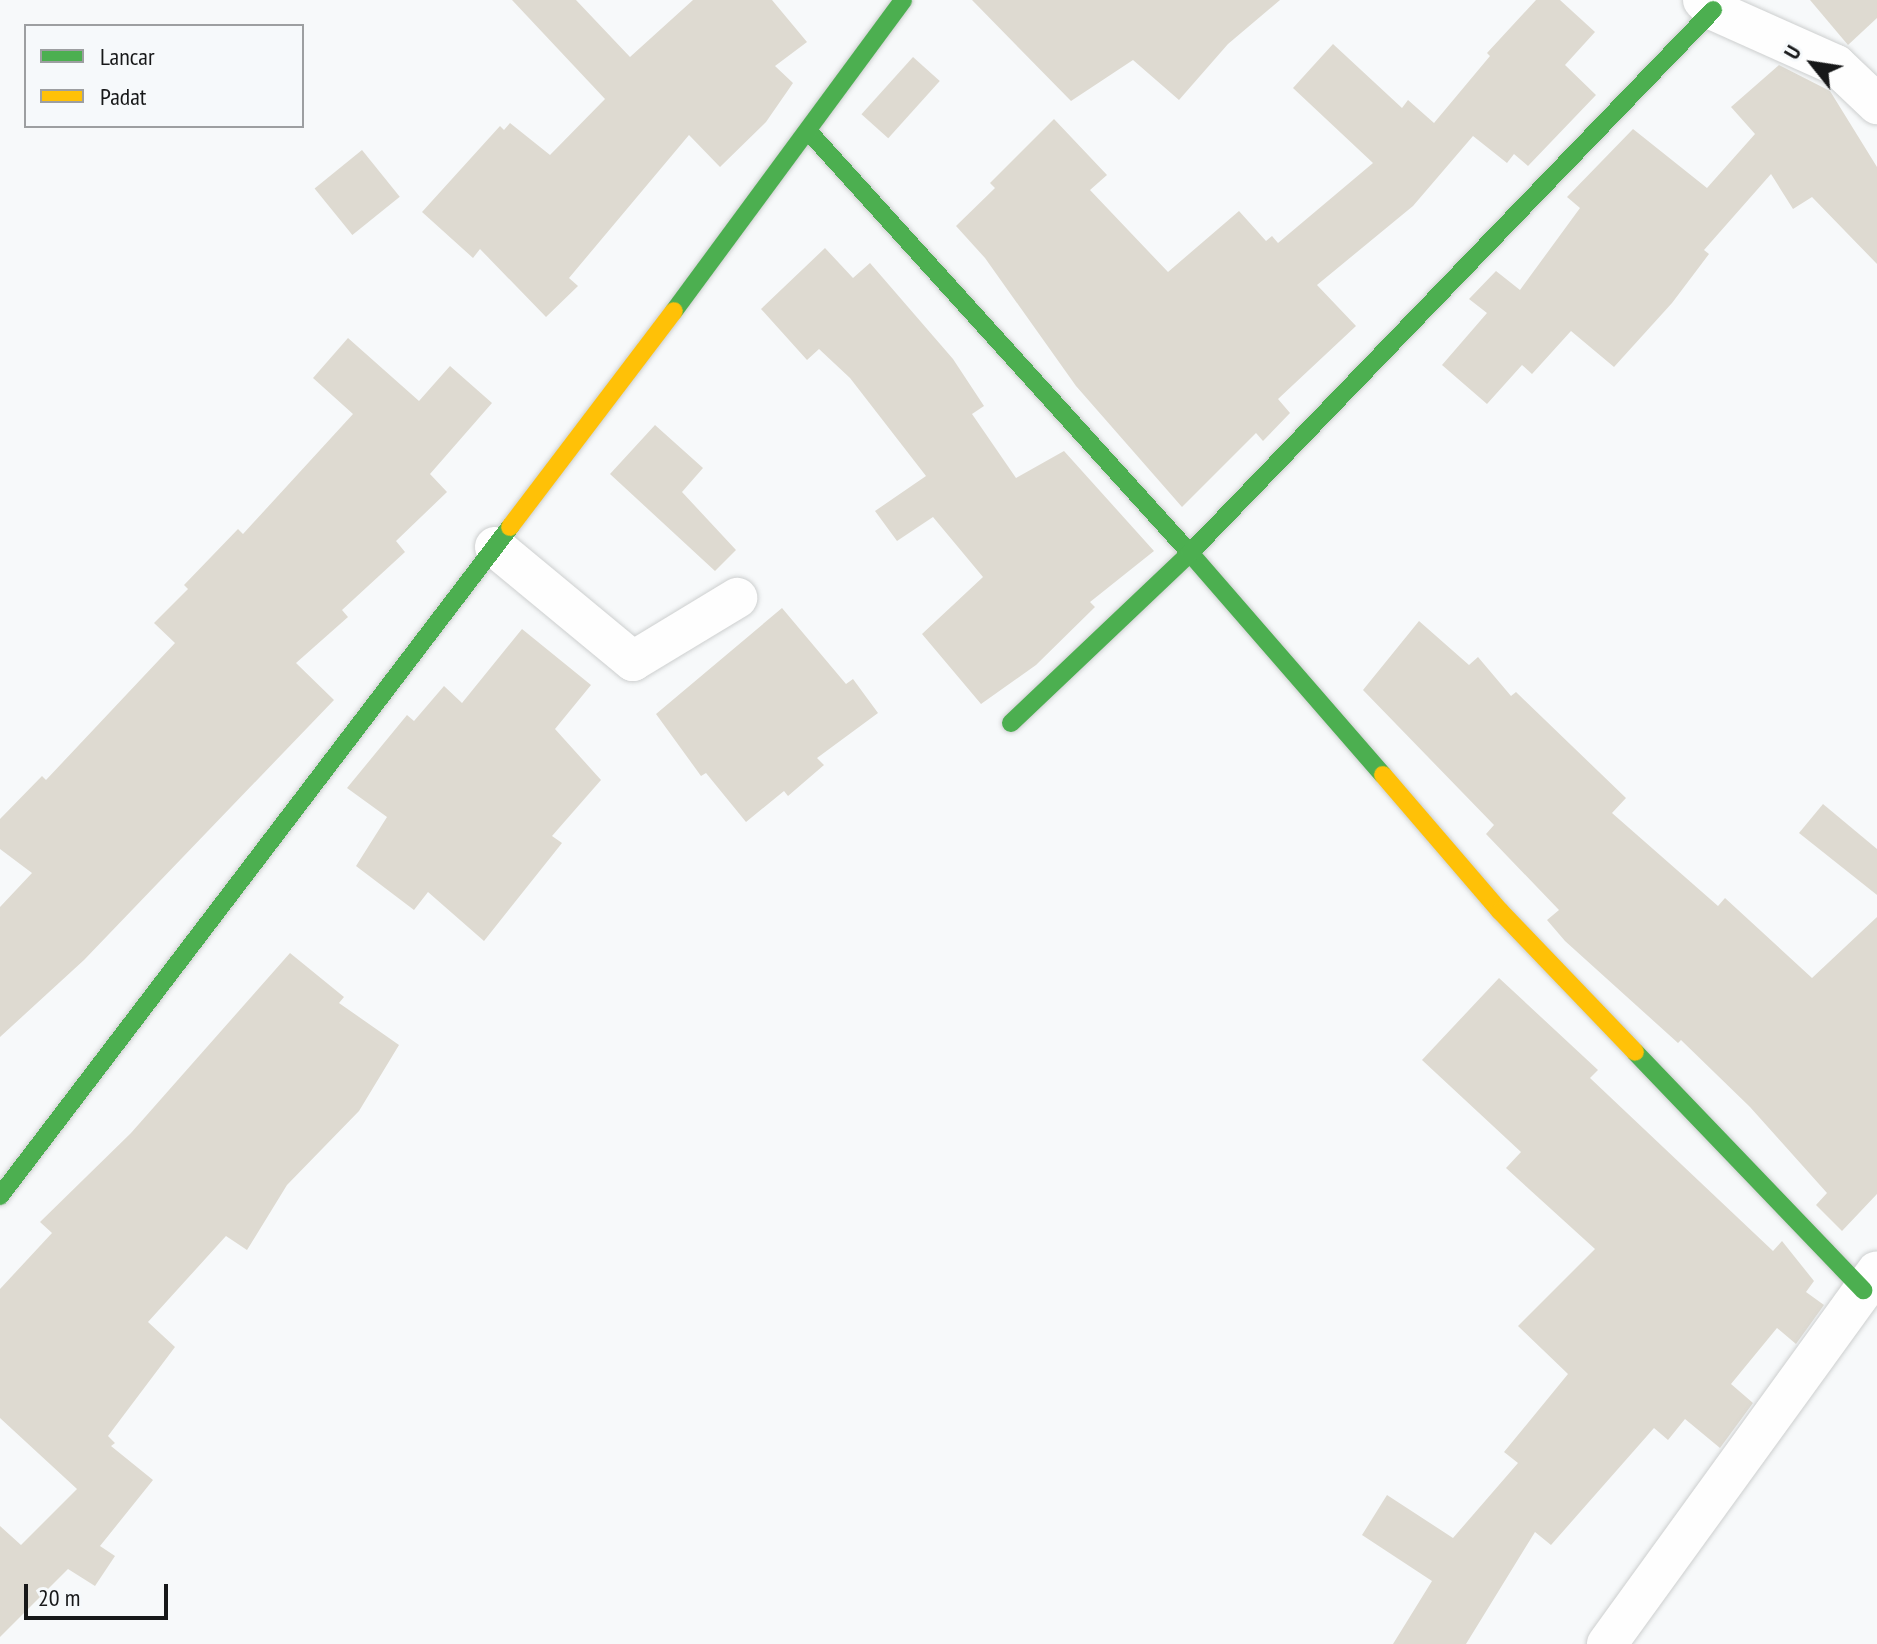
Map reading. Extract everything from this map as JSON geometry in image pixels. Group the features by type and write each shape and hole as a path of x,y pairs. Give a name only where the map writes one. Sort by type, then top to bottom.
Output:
{"street":[{"path":"0,1196 810,133 903,0"},
{"path":"1011,723 1190,553 1708,5 1836,65 1877,104"},
{"path":"810,133 1190,553 1500,911 1870,1280 1607,1644"},
{"path":"495,547 633,661 737,598"}],"building":[{"path":"512,0 576,0 630,57 693,0 772,0 807,42 775,66 793,83 766,122 720,167 689,135 569,278 578,286 546,317 480,249 473,258 422,212 500,126 504,130 510,123 550,155 605,99"},
{"path":"972,0 1280,0 1228,44 1179,100 1133,60 1071,101"},
{"path":"1536,0 1560,0 1595,32 1565,65 1596,95 1528,166 1514,154 1507,163 1473,136 1413,206 1317,285 1356,326 1278,399 1290,413 1263,441 1256,433 1182,507 1076,386 985,258 956,226 995,188 990,183 1054,119 1107,175 1090,190 1168,272 1239,211 1266,241 1272,236 1278,243 1373,163 1293,88 1333,44 1402,108 1408,100 1434,123 1490,56 1487,53"},
{"path":"1810,0 1877,0 1877,18 1848,45"},
{"path":"913,57 940,81 888,138 861,114"},
{"path":"1779,65 1830,91 1877,167 1877,264 1812,197 1793,209 1771,174 1704,250 1709,254 1672,303 1614,367 1571,331 1532,374 1522,365 1487,404 1442,365 1487,313 1469,299 1496,271 1520,290 1580,208 1567,197 1633,129 1707,188 1755,134 1731,107"},
{"path":"362,150 400,197 352,235 315,188"},
{"path":"825,248 853,278 870,263 953,359 984,406 972,414 1016,478 1064,451 1154,551 1090,602 1095,607 1036,665 981,704 922,634 983,577 933,517 897,541 875,511 926,476 850,378 819,349 807,360 761,309"},
{"path":"348,338 419,401 450,366 492,403 430,474 447,492 396,541 405,552 342,610 348,617 296,663 334,700 84,960 0,1037 0,907 32,873 0,849 0,819 42,776 46,780 175,643 154,623 188,589 184,585 238,529 243,534 353,414 313,378"},
{"path":"655,425 703,468 682,492 736,550 715,571 610,474"},
{"path":"782,608 846,684 853,679 878,713 817,758 824,765 788,796 784,791 746,822 706,773 701,776 656,714"},
{"path":"1419,621 1469,665 1478,657 1511,696 1516,692 1626,798 1612,813 1718,906 1725,898 1812,978 1877,917 1877,1194 1842,1231 1816,1205 1827,1193 1750,1107 1681,1040 1678,1043 1565,941 1547,920 1559,910 1486,834 1494,825 1363,690"},
{"path":"522,629 591,685 555,729 601,780 552,836 562,843 484,941 428,892 414,910 356,866 387,817 347,788 407,715 414,721 444,686 462,703"},
{"path":"1823,804 1877,849 1877,895 1799,833"},
{"path":"290,953 344,997 339,1003 399,1045 359,1111 287,1185 247,1250 226,1236 148,1322 175,1347 108,1436 115,1443 111,1446 153,1480 100,1546 115,1556 95,1586 68,1569 0,1637 0,1526 21,1545 77,1489 0,1418 0,1289 52,1233 40,1222 131,1133"},
{"path":"1499,978 1598,1070 1590,1078 1773,1251 1782,1241 1814,1281 1806,1292 1824,1305 1796,1344 1777,1328 1731,1384 1753,1403 1720,1448 1685,1419 1668,1440 1654,1428 1551,1545 1535,1532 1466,1644 1393,1644 1432,1581 1362,1535 1387,1495 1453,1538 1518,1463 1504,1452 1568,1374 1518,1326 1595,1249 1506,1168 1521,1152 1422,1060"}],"traffic: fast":[{"path":"674,311 903,0"},
{"path":"1011,723 1190,553 1713,10"},
{"path":"810,133 1190,553 1383,775"},
{"path":"0,1196 510,527"},
{"path":"1635,1052 1863,1290"}],"traffic: slow":[{"path":"510,527 674,311"},
{"path":"1383,775 1500,911 1635,1052"}]}
